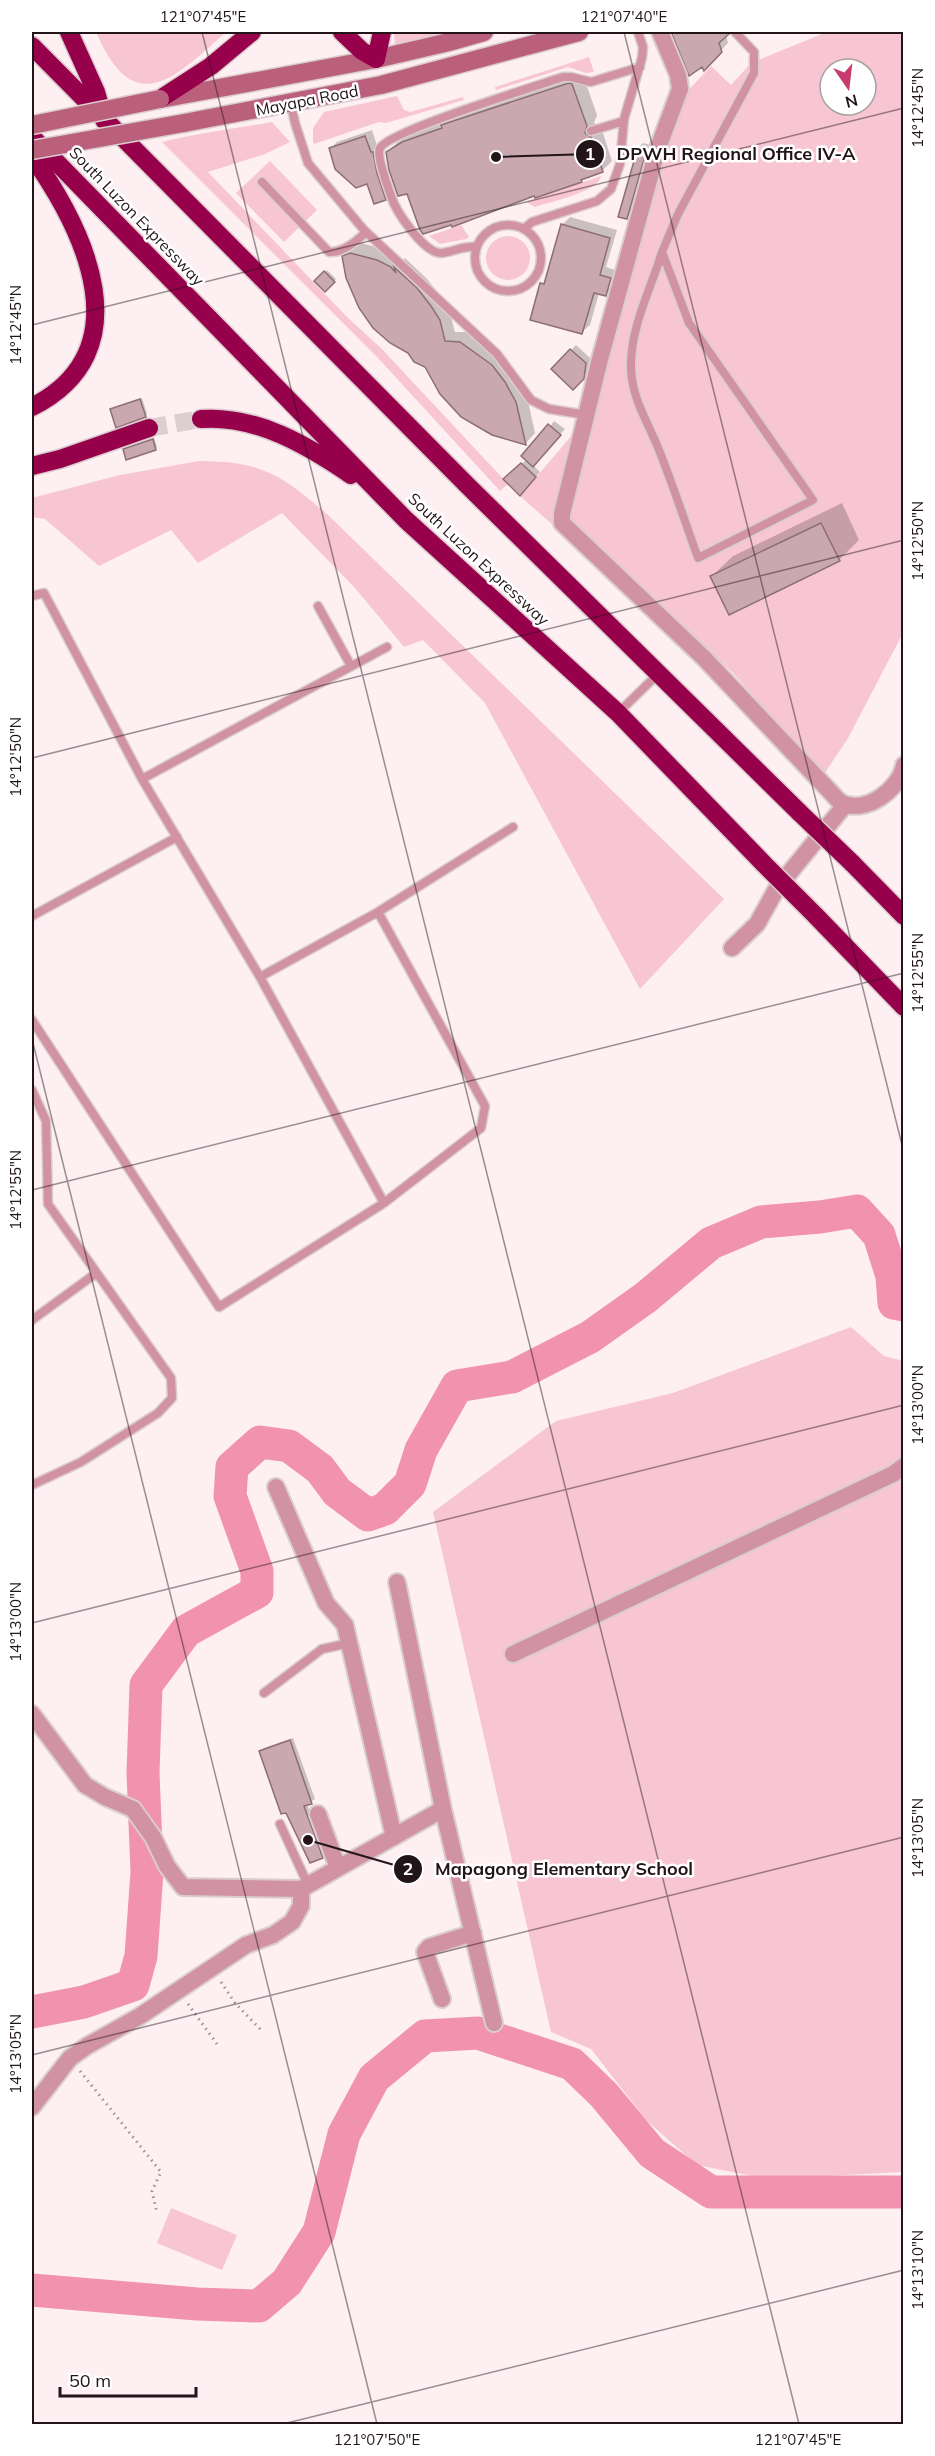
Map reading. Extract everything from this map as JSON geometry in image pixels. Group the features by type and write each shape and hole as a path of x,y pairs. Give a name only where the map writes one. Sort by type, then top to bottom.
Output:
{"highway":[{"path":"69,32 96,92 105,121"},
{"path":"160,99 211,66 252,32"},
{"path":"342,32 362,51 376,59 382,32"},
{"path":"32,46 658,674 852,863 903,916"},
{"name":"South Luzon Expressway","path":"32,137 406,520 618,713 903,1007"},
{"path":"32,156 62,203 74,227 90,268 96,298 94,327 81,360 72,374 55,392 32,406"},
{"path":"201,419 227,419 277,433 329,460 364,484 406,520"},
{"path":"32,466 60,459 149,428"}],"main road":[{"name":"Mayapa Road","path":"32,125 376,59 484,32"},
{"name":"Mayapa Road","path":"32,150 291,104 381,85 579,32"},
{"path":"376,59 381,85"}],"street":[{"path":"660,32 678,75 680,89 657,151 587,415 562,514 562,526 704,658 819,778 836,799 845,805 861,807 878,800 902,773 903,765"},
{"path":"732,948 757,924 777,888 845,805"},
{"path":"513,1654 893,1474 903,1466"},
{"path":"276,1487 326,1603 345,1625 394,1837"},
{"path":"397,1582 443,1809 494,2023"},
{"path":"32,1714 85,1785 133,1809 153,1837 167,1866 183,1887 304,1887 443,1809"},
{"path":"318,1814 338,1868"},
{"path":"32,2107 70,2058 246,1945 273,1935 292,1922 301,1906 304,1887"},
{"path":"442,1999 426,1952 429,1947 473,1933"}],"lane":[{"path":"524,229 532,222 597,201 608,193 620,164 624,121 640,67 643,47 638,32"},
{"path":"662,252 689,323 813,500 698,558 658,448 634,397 631,363 637,318 654,279 662,252 678,214 754,73 754,52 735,32"},
{"path":"477,247 468,246 438,253 429,249 420,240 393,201 379,154 382,145 396,136 483,103 563,77 591,82 640,67"},
{"path":"291,104 308,163 366,232 498,354 531,400 549,410 587,415"},
{"path":"591,131 624,121"},
{"path":"261,182 329,252 334,253 347,246 366,232"},
{"path":"506,225 524,229 538,242 542,261 535,278 520,289 501,290 485,282 476,265 477,247 482,238 497,227 506,225"},
{"path":"32,596 44,593 142,779 260,977 384,1203"},
{"path":"318,606 351,666"},
{"path":"142,779 387,647"},
{"path":"618,713 658,674"},
{"path":"260,977 378,912 513,827"},
{"path":"32,916 177,837"},
{"path":"32,1020 219,1307 384,1203 481,1128 485,1106 378,912"},
{"path":"32,1090 46,1121 48,1204 95,1274 171,1377 172,1398 158,1413 81,1462 32,1485"},
{"path":"32,1320 95,1274"},
{"path":"264,1693 322,1649 350,1643"},
{"path":"280,1824 304,1887"}],"path":[{"path":"211,1968 236,2003 262,2031"},
{"path":"178,1990 217,2044"},
{"path":"70,2058 161,2172 152,2191 157,2212"}],"shaded area":[{"path":"96,32 226,32 190,64 172,76 156,83 140,83 125,76 110,59"},
{"path":"394,32 462,32 395,47"},
{"path":"827,32 903,32 903,633 847,740 824,774 733,673 568,519 594,408 662,148 682,97 711,66 731,85 751,63"},
{"path":"589,57 594,72 586,73 568,67 496,90 495,87"},
{"path":"397,96 404,110 410,112 463,97 464,100 386,123 379,122 314,144 313,128 324,112"},
{"path":"272,122 290,142 265,154 208,172 348,318 381,348 508,484 500,491 378,358 162,142"},
{"path":"270,161 317,210 284,242 236,193"},
{"path":"601,176 592,186 573,195 535,207 526,202"},
{"path":"461,225 469,237 466,239 440,244 429,236"},
{"path":"508,236 524,242 530,258 524,274 508,280 492,274 486,258 492,242"},
{"path":"579,427 562,533 520,496"},
{"path":"199,461 239,464 270,473 284,480 312,501 724,899 640,989 485,703 423,640 404,647 355,588 282,513 198,563 171,530 99,566 45,519 32,517 32,498 120,475"},
{"path":"851,1327 884,1356 903,1361 903,2172 768,2179 697,2165 647,2121 591,2049 551,2032 433,1512 556,1421 673,1393"},
{"path":"171,2208 237,2235 222,2270 157,2243"}],"building":[{"path":"671,32 729,32 729,34 719,43 722,52 704,71 702,67 689,76"},
{"path":"569,83 572,84 587,126 585,133 591,137 603,172 581,180 582,182 535,198 534,196 452,227 451,225 423,234 407,194 398,196 389,170 386,152 402,142 442,128 441,125"},
{"path":"365,136 373,152 386,200 374,204 367,184 356,188 335,169 329,148"},
{"path":"638,147 647,149 627,219 618,217"},
{"path":"561,224 610,238 600,275 611,278 606,296 594,293 582,334 530,320 540,283 544,284"},
{"path":"350,253 377,260 391,267 396,273 394,267 417,288 431,306 440,320 445,341 460,342 492,365 516,402 526,445 492,435 461,417 440,394 425,367 414,362 408,353 390,343 373,328 359,308 346,278 342,256"},
{"path":"324,271 335,282 325,292 314,281"},
{"path":"570,349 586,363 584,379 573,390 551,369"},
{"path":"140,399 146,417 116,428 110,409"},
{"path":"548,424 561,435 533,467 521,456"},
{"path":"153,439 156,450 126,460 123,449"},
{"path":"521,463 536,477 520,496 503,479"},
{"path":"821,523 840,561 729,615 710,576"},
{"path":"290,1740 312,1804 304,1806 323,1858 310,1863 286,1813 281,1814 259,1751"}],"waterway":[{"path":"32,2012 84,2002 133,1985 141,1956 147,1872 143,1773 146,1685 186,1631 257,1592 257,1571 230,1496 232,1467 260,1442 289,1446 320,1469 337,1492 368,1515 385,1509 410,1484 421,1450 457,1386 512,1377 590,1337 645,1298 711,1243 761,1222 857,1211 879,1235 892,1276 894,1303 904,1305"},
{"path":"32,2290 197,2304 259,2306 287,2282 319,2232 344,2134 374,2078 425,2036 478,2033 572,2064 604,2095 652,2153 711,2192 904,2192"}],"tunnel":[{"path":"149,428 201,419"}],"place":[{"name":"DPWH Regional Office IV-A","path":"496,157"},
{"name":"Mapagong Elementary School","path":"308,1840"}]}
